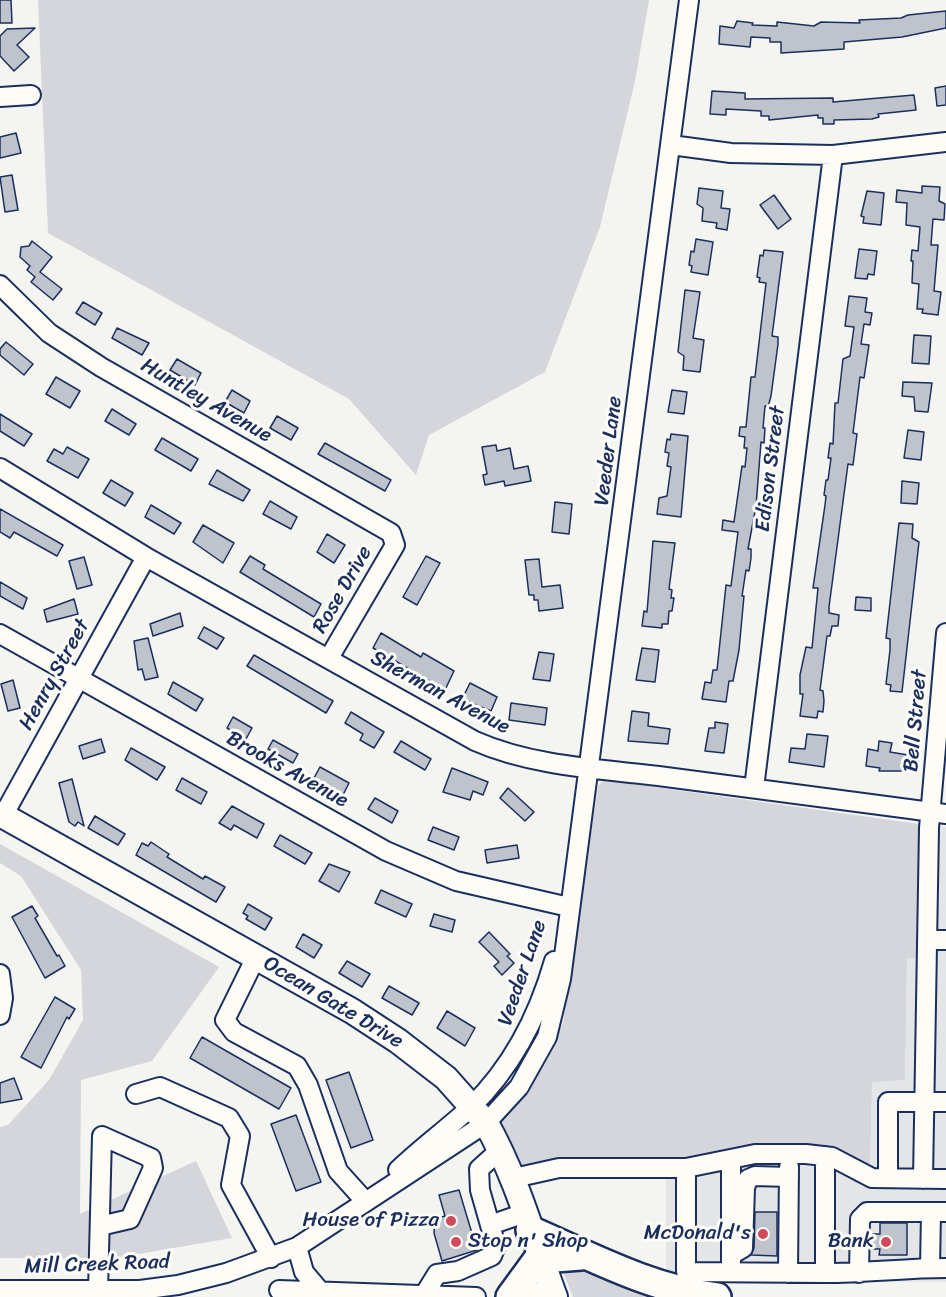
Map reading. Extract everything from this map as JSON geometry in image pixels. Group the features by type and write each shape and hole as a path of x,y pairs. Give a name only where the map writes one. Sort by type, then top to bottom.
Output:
{"highway":[{"path":"528,1221 591,1256 654,1283 717,1297"},
{"path":"510,1297 540,1256 555,1258 570,1255 591,1256"},
{"path":"520,1297 542,1297"}],"main road":[{"name":"Ocean Gate Drive","path":"2,815 256,957 398,1041 426,1061 479,1114 500,1150 514,1178 555,1297"}],"street":[{"name":"Veeder Lane","path":"479,1114 499,1076 524,1040 548,983 569,907 689,0"},
{"path":"0,97 31,95"},
{"path":"671,145 731,153 833,155 946,142"},
{"name":"Edison Street","path":"754,788 833,155"},
{"name":"Huntley Avenue","path":"0,285 49,333 101,367 391,533 395,545"},
{"name":"Sherman Avenue","path":"0,468 146,557 498,752 589,767 939,813"},
{"name":"Rose Drive","path":"329,658 395,545"},
{"name":"Henry Street","path":"2,815 146,557"},
{"name":"Bell Street","path":"924,1179 927,940 939,813 946,633"},
{"name":"Brooks Avenue","path":"0,634 386,851 456,881 569,907"},
{"path":"927,940 946,940"},
{"path":"256,957 225,1020 234,1032 297,1066 308,1085 339,1171 369,1198"},
{"path":"0,974 3,998 0,1015"},
{"path":"136,1094 160,1088 229,1118 240,1136 231,1185 271,1258"},
{"path":"888,1178 888,1102 946,1102"},
{"name":"Mill Creek Road","path":"0,1290 176,1291 271,1258 297,1247 369,1198 416,1153 479,1114"},
{"path":"98,1291 102,1136 151,1158 153,1168 130,1219 100,1226"},
{"path":"424,1295 437,1274 458,1271 492,1256 496,1246 480,1190 479,1169 500,1150"},
{"path":"514,1178 559,1168 686,1168 755,1154 790,1154 832,1157 872,1178 946,1179"},
{"path":"788,1273 790,1154"},
{"path":"825,1156 825,1273"},
{"path":"731,1159 731,1264"},
{"path":"686,1168 686,1272 731,1264 788,1273 825,1273 859,1273 880,1273 893,1268 938,1268 938,1212 867,1212 860,1219 859,1273"},
{"path":"731,1264 743,1248 745,1188 748,1179 755,1176 789,1177"},
{"path":"490,1225 528,1221"},
{"path":"297,1247 304,1272 320,1291"},
{"path":"279,1290 476,1297"}],"shaded area":[{"path":"38,0 649,0 635,81 600,227 545,372 429,435 416,475 349,399 48,233"},
{"path":"604,780 919,824 922,829 917,958 907,958 905,1080 872,1082 870,1169 831,1148 782,1144 736,1146 692,1158 535,1163 522,1166 517,1164 500,1124 503,1116 544,1064 563,1023 598,786"},
{"path":"919,824 946,827 946,1282 666,1278 666,1160 692,1158 736,1146 782,1144 831,1148 870,1168 872,1081 905,1080 907,958 918,957 918,892 922,829"},
{"path":"0,844 219,967 152,1061 81,1080 80,1214 196,1161 232,1238 109,1259 0,1258 0,1127 8,1125 49,1080 83,1020 81,970 21,876 0,863"},
{"path":"573,1263 656,1297 573,1297 562,1269"}],"building":[{"path":"0,0 11,0 12,23 0,23"},
{"path":"946,11 946,28 902,37 844,42 844,49 781,53 781,42 770,42 770,38 751,37 750,47 719,44 720,26 734,28 737,21 753,23 752,25 777,26 777,22 814,26 821,22 860,23 859,20 901,18 908,15"},
{"path":"35,28 17,45 29,57 14,71 0,56 0,36 7,29"},
{"path":"946,86 946,105 937,106 935,88"},
{"path":"712,91 745,93 745,99 833,98 833,102 914,95 916,110 878,114 879,117 872,119 834,120 834,124 823,124 823,118 818,118 818,115 769,120 769,116 761,116 761,111 726,109 726,115 710,114"},
{"path":"16,133 21,153 0,158 0,137"},
{"path":"12,175 18,210 5,212 0,177"},
{"path":"922,186 940,187 939,201 945,204 944,220 933,219 931,245 938,245 934,291 941,292 938,315 922,313 923,309 917,309 919,284 912,283 913,261 911,261 912,250 918,251 920,227 906,225 907,203 896,202 897,190 922,193"},
{"path":"699,188 723,191 721,208 730,209 727,230 716,228 717,223 702,221 703,208 697,204"},
{"path":"867,191 884,193 881,225 863,223 864,217 861,216"},
{"path":"774,195 791,219 778,229 760,205"},
{"path":"696,239 713,242 708,275 691,272 692,266 689,265 691,251 694,252"},
{"path":"32,241 52,257 40,272 62,289 53,300 31,282 35,277 27,270 30,266 20,257 21,247 29,246"},
{"path":"859,249 877,251 874,275 868,274 867,279 855,278"},
{"path":"764,250 783,252 772,336 778,337 778,344 771,396 768,407 765,406 764,443 761,442 756,506 748,549 751,549 751,558 749,571 746,570 742,596 744,596 739,650 733,681 729,681 726,702 702,699 705,682 711,683 713,670 717,670 726,585 731,586 738,532 722,530 723,520 734,522 742,466 745,467 747,448 744,448 745,437 739,436 740,427 746,427 751,377 755,377 766,283 759,282 760,278 757,277 760,255 763,256"},
{"path":"685,290 700,292 693,338 704,340 700,372 683,370 684,356 678,352"},
{"path":"849,296 867,298 865,312 872,313 870,325 864,324 861,344 869,345 864,378 860,377 853,433 857,434 853,465 848,464 829,607 829,613 839,615 838,626 832,626 830,636 827,636 820,690 823,691 823,712 818,711 817,718 800,716 803,694 800,694 800,675 806,647 812,648 818,588 813,588 825,505 826,480 828,480 831,458 828,458 830,443 833,444 835,403 838,403 843,359 850,356 854,327 845,326"},
{"path":"83,302 102,313 95,325 76,313"},
{"path":"117,328 149,343 142,355 112,338"},
{"path":"914,335 931,336 929,364 912,363"},
{"path":"6,342 33,364 24,375 0,355 0,349"},
{"path":"177,359 201,373 195,385 170,370"},
{"path":"56,377 80,391 70,408 46,394"},
{"path":"903,382 932,383 928,412 915,411 914,397 902,396"},
{"path":"232,390 250,401 244,413 225,402"},
{"path":"672,390 687,392 684,414 668,412"},
{"path":"112,409 136,424 129,435 105,421"},
{"path":"0,414 32,434 24,446 0,431"},
{"path":"277,416 298,428 291,440 270,428"},
{"path":"908,430 924,432 921,460 904,458"},
{"path":"671,434 688,436 681,517 657,514 659,498 667,496 671,467 667,466 669,453 665,452 667,439 670,440"},
{"path":"162,438 198,459 191,471 155,450"},
{"path":"325,443 391,480 385,491 318,454"},
{"path":"496,445 497,451 510,448 514,469 528,466 531,481 505,486 504,481 485,485 483,475 487,474 482,447"},
{"path":"67,447 89,459 78,478 47,461 54,449 63,454"},
{"path":"217,470 250,490 243,501 209,484"},
{"path":"111,480 133,493 125,506 103,493"},
{"path":"902,481 919,483 917,504 901,503"},
{"path":"270,501 297,517 291,529 263,514"},
{"path":"555,502 572,504 569,534 552,532"},
{"path":"151,505 181,523 174,534 145,517"},
{"path":"0,509 63,545 57,556 14,532 10,538 0,532"},
{"path":"899,523 913,524 912,538 919,542 902,692 890,691 891,685 886,684 890,639 886,638"},
{"path":"203,525 234,543 223,563 193,542"},
{"path":"327,534 345,545 334,563 317,552"},
{"path":"653,541 675,543 669,589 672,590 671,598 674,598 672,611 669,611 668,624 662,624 662,628 642,626 644,611 647,612"},
{"path":"250,556 265,565 263,569 321,604 314,617 240,572"},
{"path":"426,556 440,563 417,605 403,597"},
{"path":"84,557 92,585 77,589 69,561"},
{"path":"539,559 542,587 560,585 563,608 539,611 538,600 534,600 534,595 529,595 525,560"},
{"path":"0,582 27,598 23,609 0,596"},
{"path":"856,597 871,598 871,611 855,610"},
{"path":"74,599 78,614 47,622 44,610"},
{"path":"180,613 183,626 153,636 150,624"},
{"path":"204,627 224,638 217,649 198,638"},
{"path":"381,633 421,657 423,653 454,671 445,690 373,648"},
{"path":"148,638 158,677 145,680 142,669 138,670 134,641"},
{"path":"642,648 659,650 655,682 636,680"},
{"path":"539,652 554,654 550,681 533,679"},
{"path":"254,655 333,701 326,713 247,666"},
{"path":"13,680 20,708 8,711 1,684"},
{"path":"173,682 203,699 196,711 168,694"},
{"path":"470,683 497,697 491,711 462,699"},
{"path":"511,703 547,708 545,725 509,720"},
{"path":"632,711 649,713 648,726 670,729 668,744 628,741"},
{"path":"351,712 384,732 374,748 360,740 363,734 345,723"},
{"path":"233,717 252,728 246,739 227,728"},
{"path":"715,722 728,724 724,753 705,751 709,728 715,728"},
{"path":"807,734 828,736 824,767 789,762 791,748 805,749"},
{"path":"101,739 105,752 83,759 79,746"},
{"path":"273,740 298,754 293,763 268,749"},
{"path":"401,741 431,759 425,770 394,752"},
{"path":"879,741 892,743 890,752 908,755 905,771 879,771 880,768 866,766 868,749 878,751"},
{"path":"131,748 165,767 157,780 125,760"},
{"path":"320,767 349,783 343,795 314,778"},
{"path":"452,768 488,782 483,795 473,791 470,800 443,792"},
{"path":"182,778 207,792 201,804 176,790"},
{"path":"72,779 84,826 78,822 75,826 69,822 59,783"},
{"path":"508,788 534,812 525,821 500,798"},
{"path":"375,798 398,811 392,823 368,809"},
{"path":"232,806 264,824 257,838 234,825 231,830 219,823"},
{"path":"95,816 125,834 118,845 88,828"},
{"path":"433,827 459,837 454,850 428,840"},
{"path":"280,835 312,853 305,864 274,846"},
{"path":"151,842 169,854 167,857 203,879 205,876 225,887 216,902 136,855 142,843 148,846"},
{"path":"517,845 519,858 487,863 485,850"},
{"path":"329,864 350,872 339,892 319,881"},
{"path":"381,890 412,904 406,917 375,903"},
{"path":"248,904 272,918 265,930 246,919 248,916 243,913"},
{"path":"32,906 38,916 35,918 65,966 45,978 12,917"},
{"path":"434,914 455,920 452,932 430,926"},
{"path":"489,932 510,954 507,956 514,963 502,975 494,966 499,962 479,942"},
{"path":"303,934 322,945 314,958 296,947"},
{"path":"347,961 370,974 362,987 339,973"},
{"path":"389,986 419,1003 412,1015 382,998"},
{"path":"55,997 75,1009 69,1019 67,1017 41,1068 21,1057"},
{"path":"447,1011 475,1028 465,1046 437,1028"},
{"path":"202,1037 291,1088 279,1109 190,1058"},
{"path":"349,1072 373,1140 351,1148 326,1080"},
{"path":"14,1078 22,1099 0,1103 0,1083"},
{"path":"296,1115 321,1182 296,1191 271,1124"},
{"path":"459,1190 477,1250 442,1261 434,1233 435,1219 445,1216 439,1195"},
{"name":"McDonald's","path":"755,1212 777,1212 777,1256 751,1255 754,1248"},
{"name":"Bank","path":"880,1223 907,1223 907,1255 879,1255 880,1249 871,1249 871,1234 880,1234"}],"place":[{"name":"House of Pizza","path":"451,1221"},
{"name":"McDonald's","path":"763,1234"},
{"name":"Stop n' Shop","path":"456,1242"},
{"name":"Bank","path":"886,1242"}]}
